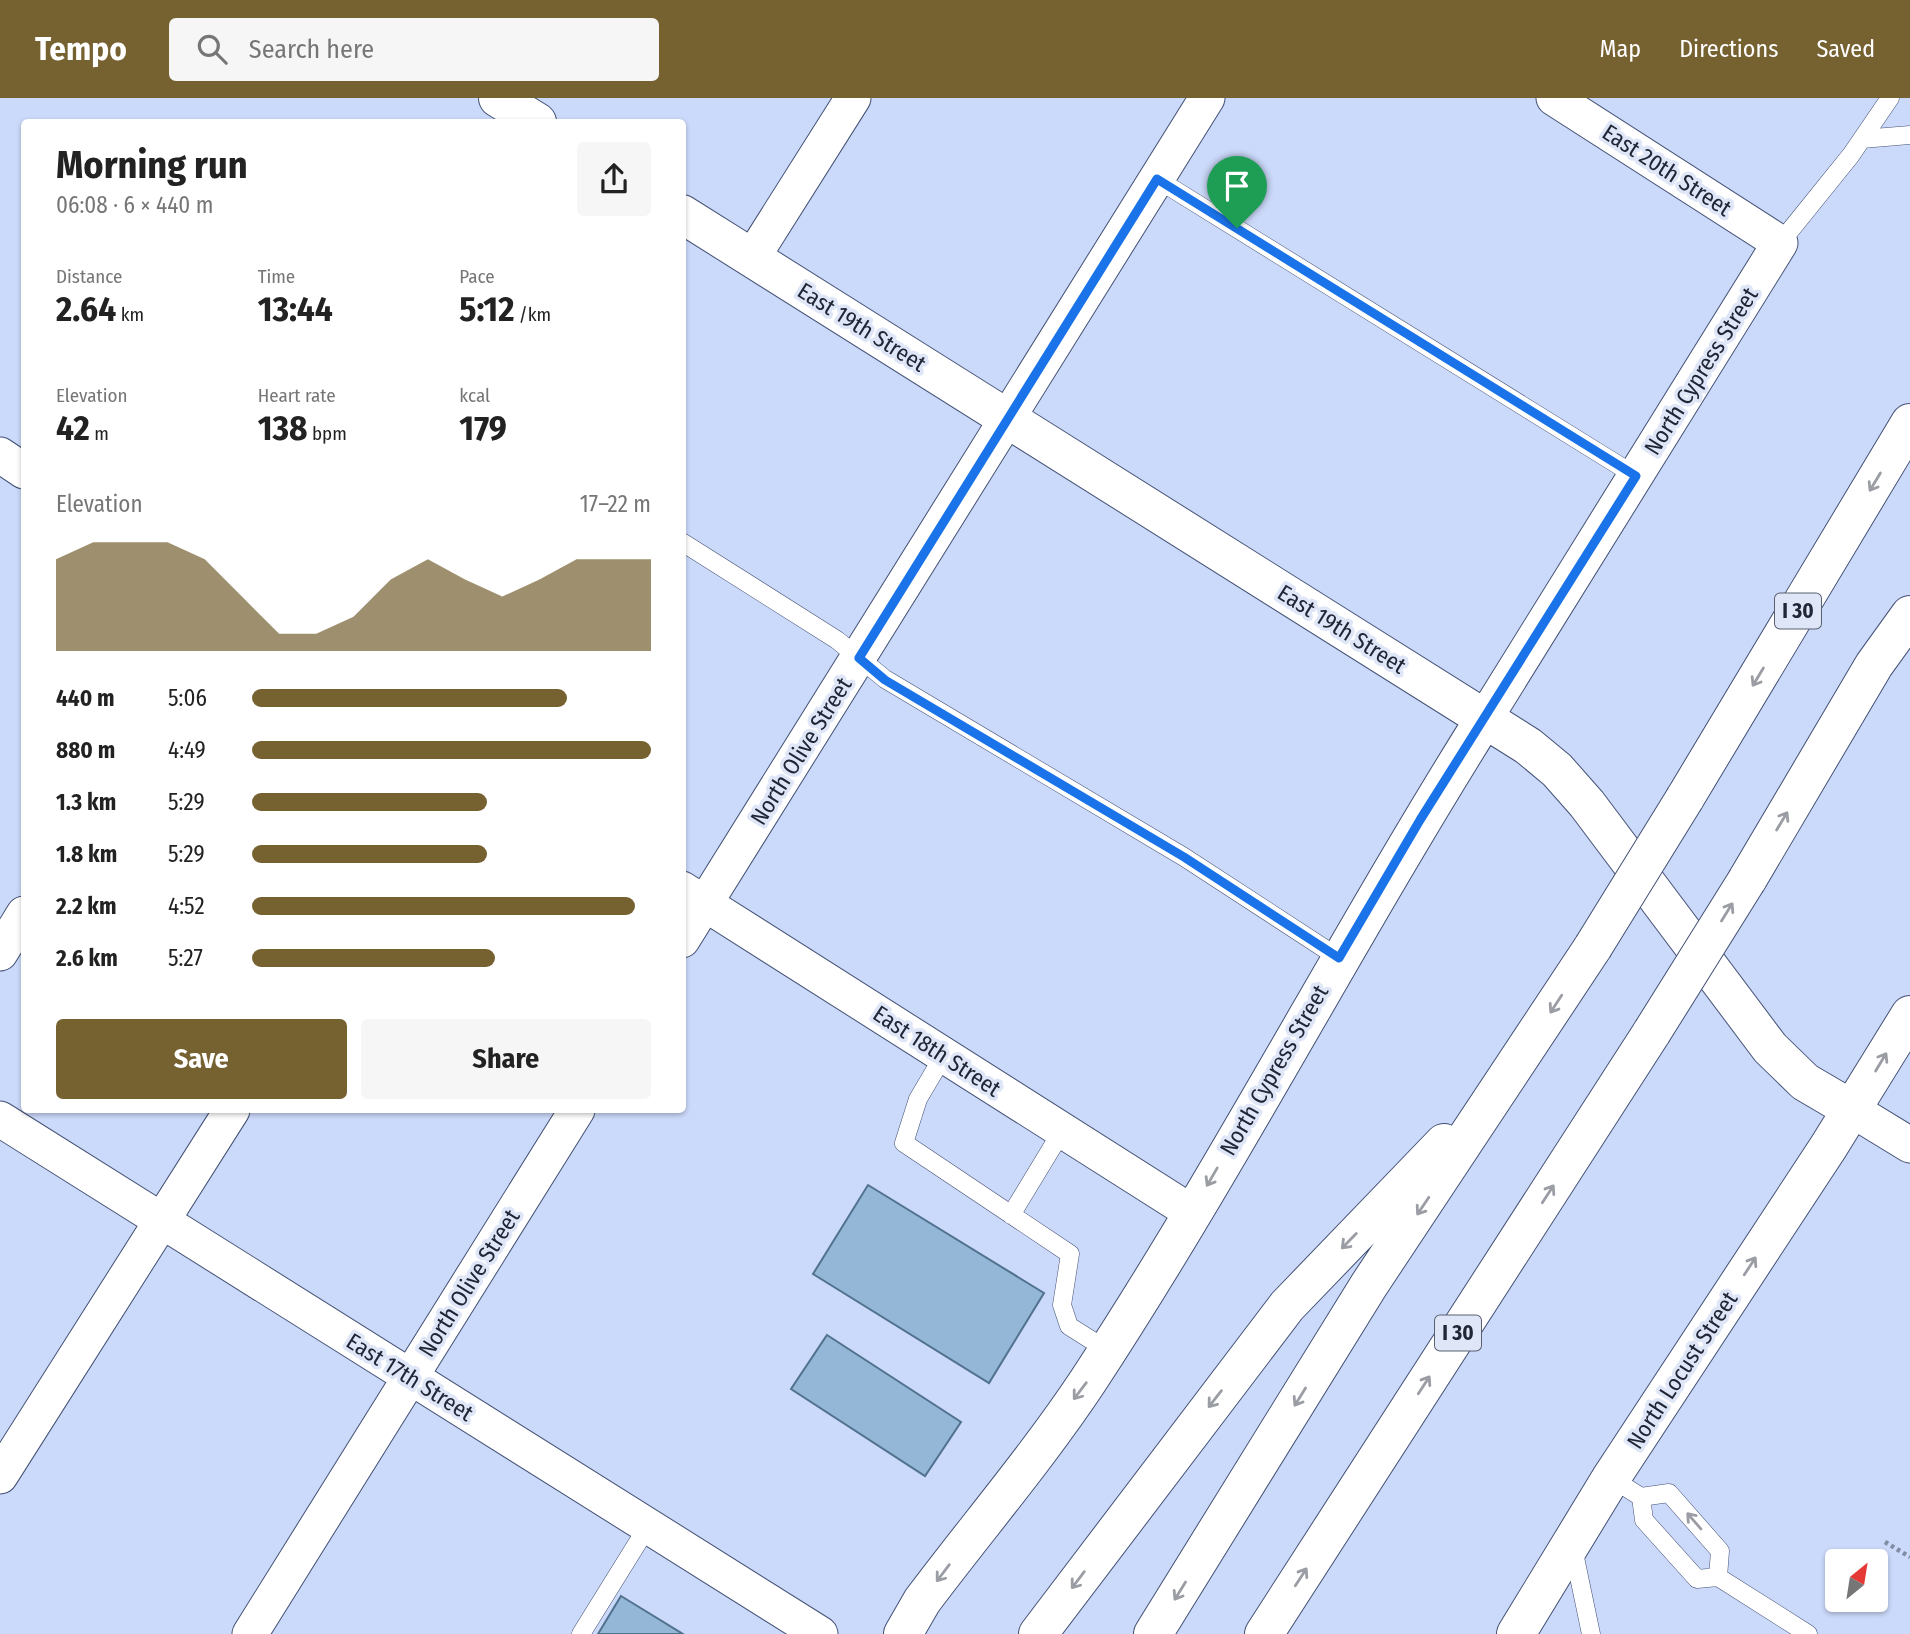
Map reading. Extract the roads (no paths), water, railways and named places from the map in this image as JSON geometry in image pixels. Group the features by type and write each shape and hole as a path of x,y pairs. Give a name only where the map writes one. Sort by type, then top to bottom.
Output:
{"main road":[{"name":"East 19th Street","path":"686,217 1528,746 1557,770 1587,804 1770,1048 1805,1083 1852,1110"},
{"name":"I 30","path":"1153,1634 1369,1285 1593,947 1910,423"},
{"name":"I 30","path":"1264,1634 1653,1032 1747,880 1874,665 1910,615"},
{"name":"North Cypress Street","path":"903,1634 922,1601 1078,1394 1107,1349 1485,718"},
{"name":"North Locust Street","path":"1516,1634 1572,1544 1626,1487 1910,1015"},
{"path":"1038,1634 1287,1306 1515,1068"}],"street":[{"path":"752,258 853,98"},
{"name":"North Olive Street","path":"686,925 694,896 859,658 1208,98"},
{"name":"East 20th Street","path":"1554,98 1780,243"},
{"name":"North Cypress Street","path":"1485,718 1780,243"},
{"path":"0,455 21,469"},
{"name":"East 18th Street","path":"694,896 1191,1212"},
{"path":"0,953 21,919"},
{"name":"East 19th Street","path":"1852,1110 1910,1145"},
{"path":"0,1476 230,1113"},
{"name":"North Olive Street","path":"250,1634 575,1113"},
{"name":"East 17th Street","path":"0,1119 820,1634"}],"lane":[{"path":"1780,243 1891,98"},
{"path":"1862,139 1910,135"},
{"path":"1157,179 1636,476"},
{"path":"686,545 836,640 885,680 1184,857 1339,958"},
{"path":"944,1055 918,1099 904,1143 1070,1254 1062,1305 1069,1326 1107,1349"},
{"path":"1011,1215 1062,1131"},
{"path":"1626,1487 1669,1493 1720,1551 1718,1577"},
{"path":"1626,1487 1644,1520 1697,1579 1718,1577 1808,1634"},
{"path":"581,1634 648,1526"},
{"path":"1572,1544 1591,1634"}]}
